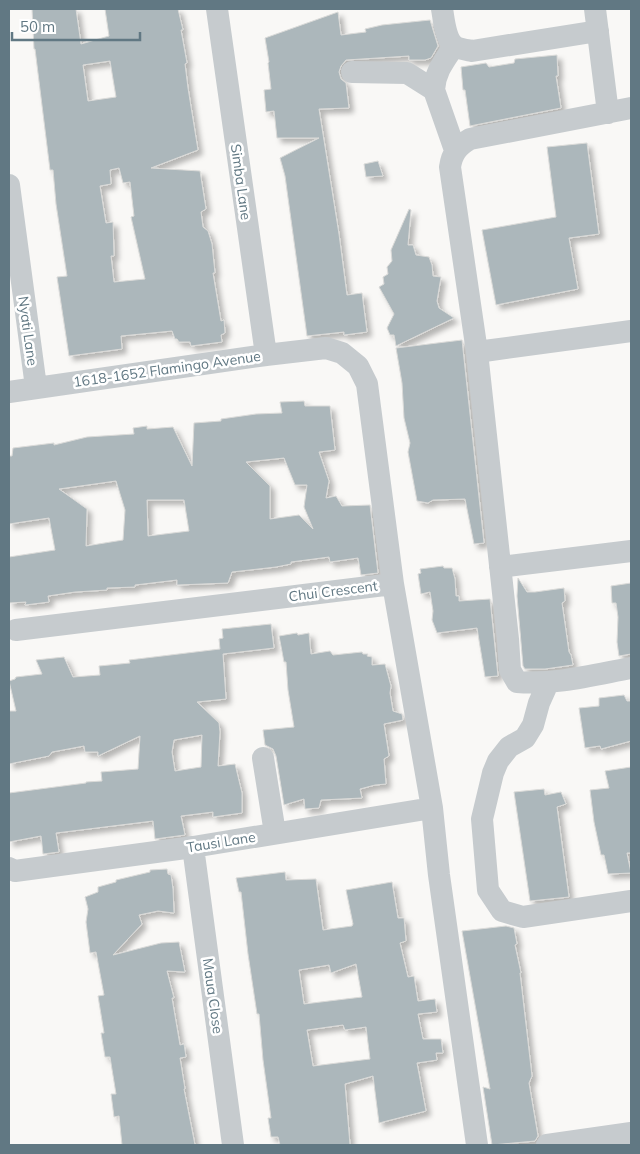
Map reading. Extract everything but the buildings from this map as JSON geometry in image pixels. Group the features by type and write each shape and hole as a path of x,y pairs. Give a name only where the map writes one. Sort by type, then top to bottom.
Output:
{"street":[{"name":"Simba Lane","path":"217,9 266,355"},
{"path":"442,9 450,41 454,46 472,51 598,31"},
{"path":"595,9 608,113"},
{"path":"454,46 438,70 434,80 434,90 455,150"},
{"path":"352,72 407,73 434,90"},
{"path":"631,108 470,139 455,150 450,166 477,352 510,670 517,682 548,683 631,668"},
{"name":"Nyati Lane","path":"9,185 36,387"},
{"path":"477,352 631,331"},
{"name":"1618-1652 Flamingo Avenue","path":"9,392 326,348"},
{"name":"Chui Crescent","path":"16,630 393,584 367,384 358,366 342,353 326,348"},
{"path":"500,568 631,551"},
{"path":"393,584 432,808 477,1145"},
{"path":"548,683 539,703 533,725 525,738 509,747 498,761 493,772 482,819 488,890 502,911 523,917 631,901"},
{"path":"263,758 275,833"},
{"name":"Tausi Lane","path":"11,873 193,847 432,808"},
{"name":"Maua Close","path":"193,847 233,1145"},
{"path":"547,1145 631,1133"}]}
